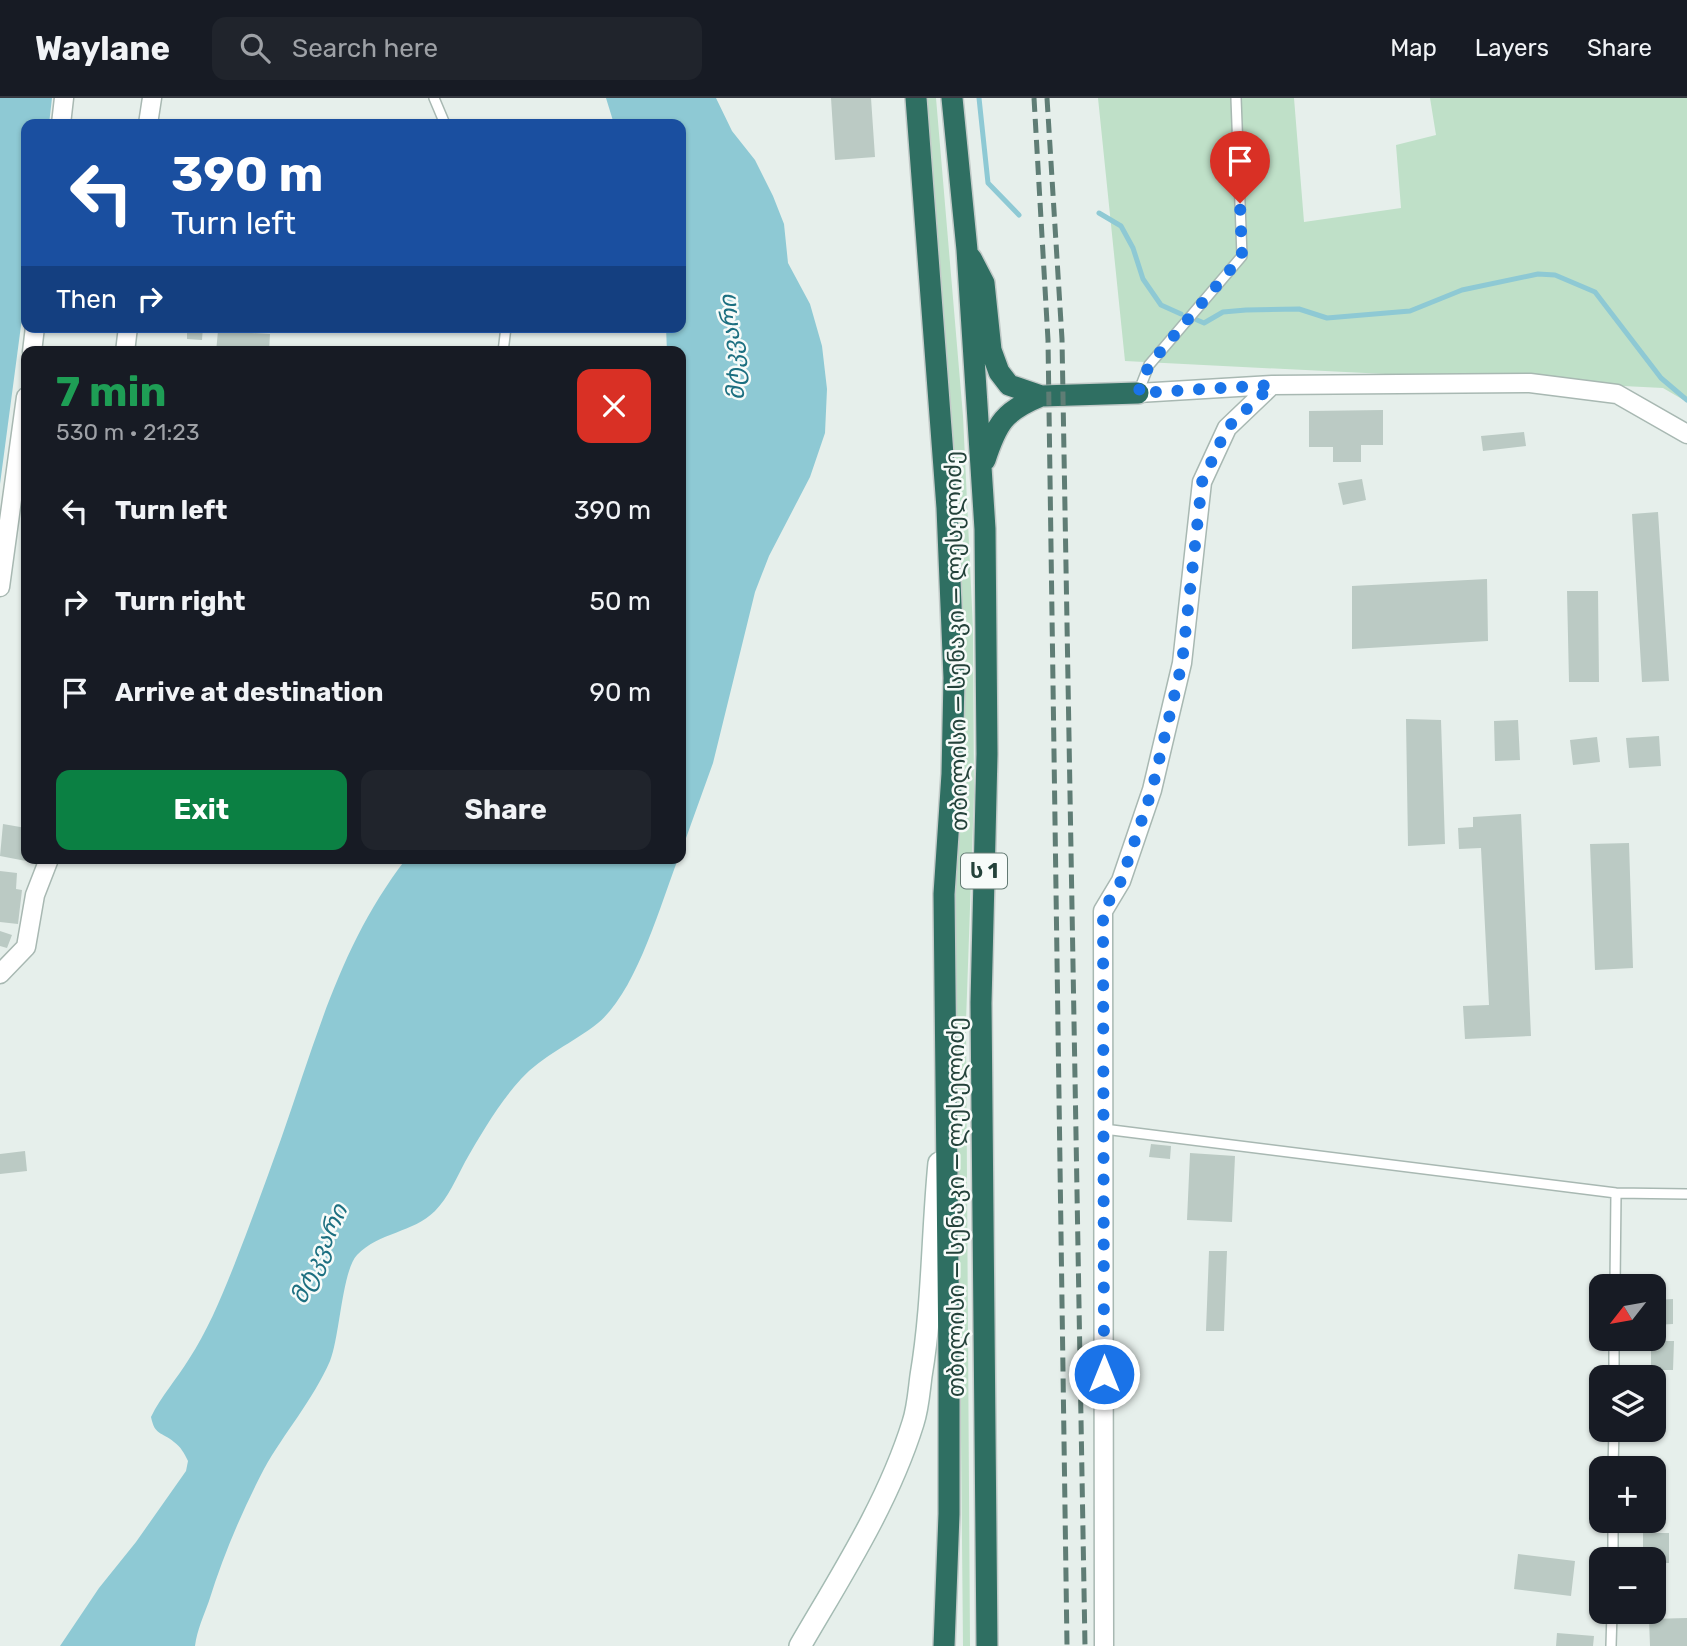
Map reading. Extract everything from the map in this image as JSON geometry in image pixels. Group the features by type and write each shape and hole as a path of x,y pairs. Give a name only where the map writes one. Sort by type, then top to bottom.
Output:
{"highway":[{"name":"თბილისი — სენაკი — ლესელიძე","path":"916,98 947,508 953,652 951,774 944,894 949,1514 944,1646"},
{"name":"თბილისი — სენაკი — ლესელიძე","path":"952,98 967,250 985,529 987,754 981,1003 987,1646"},
{"path":"967,250 984,283 991,350 999,372 1009,385 1041,396"},
{"path":"982,468 1003,419 1020,404 1041,396 1138,393"}],"main road":[{"path":"800,1646 872,1521 914,1421 925,1353 933,1226 946,1100"}],"street":[{"path":"62,119 64,98"},
{"path":"149,119 152,98"},
{"path":"1104,1646 1103,911 1121,881 1152,790 1182,663 1202,482 1227,428 1272,385"},
{"path":"1138,393 1272,385 1542,385 1617,394 1687,434"},
{"path":"0,587 20,499"},
{"path":"0,974 26,947 35,895 47,864"}],"lane":[{"path":"434,98 443,119"},
{"path":"1138,393 1149,365 1242,256 1236,98"},
{"path":"1104,1129 1616,1193 1687,1194"},
{"path":"1615,1274 1616,1193"},
{"path":"1611,1646 1612,1624"}],"green space":[{"path":"925,98 936,98 963,416 973,629 974,794 966,1022 970,1646 963,1646 957,1023 950,936 962,730"},
{"path":"1098,98 1294,98 1304,222 1401,208 1396,145 1436,135 1430,98 1687,98 1687,402 1663,388 1125,361"}],"water":[{"path":"0,98 52,98 50,119 21,119 21,326 0,484"},
{"name":"მტკვარი","path":"606,98 716,98 732,131 755,160 784,224 788,263 810,304 822,346 827,389 825,433 810,477 769,556 755,592 713,763 686,838 686,346 667,346 666,333 686,333 686,119 612,119"},
{"name":"მტკვარი","path":"402,864 676,864 646,947 612,1009 598,1023 539,1063 521,1079 491,1119 448,1194 435,1211 417,1224 366,1247 352,1263 330,1361 264,1469 248,1501 220,1567 195,1646 60,1646 99,1588 136,1542 186,1471 188,1461 182,1450 157,1430 151,1417 196,1348 214,1312 235,1263 332,994 383,891"}],"building":[{"path":"831,98 871,98 875,157 835,160"},
{"path":"187,333 203,333 202,340 187,339"},
{"path":"218,333 270,334 269,346 217,346"},
{"path":"1383,410 1383,445 1361,445 1361,462 1333,462 1333,447 1309,447 1309,411"},
{"path":"1524,432 1526,446 1483,451 1481,436"},
{"path":"1362,479 1366,500 1343,505 1338,483"},
{"path":"1658,512 1669,681 1642,682 1632,514"},
{"path":"1487,579 1488,641 1352,649 1352,586"},
{"path":"1567,591 1598,591 1599,682 1569,682"},
{"path":"1406,719 1441,720 1445,844 1408,846"},
{"path":"1518,720 1520,760 1495,761 1494,721"},
{"path":"1659,736 1661,766 1629,768 1626,738"},
{"path":"1597,737 1600,762 1573,765 1570,740"},
{"path":"1521,814 1531,1036 1465,1039 1463,1006 1489,1005 1481,848 1459,849 1458,828 1473,827 1473,817"},
{"path":"3,824 21,827 21,860 0,856"},
{"path":"1629,843 1633,968 1595,970 1590,844"},
{"path":"0,871 17,873 16,889 22,890 18,924 0,922"},
{"path":"0,931 12,935 7,948 0,946"},
{"path":"1151,1144 1171,1146 1170,1159 1149,1157"},
{"path":"25,1151 27,1171 0,1174 0,1154"},
{"path":"1190,1153 1235,1156 1232,1222 1187,1220"},
{"path":"1209,1251 1227,1251 1224,1331 1206,1331"},
{"path":"1666,1299 1673,1299 1673,1324 1666,1324"},
{"path":"1666,1341 1674,1341 1673,1370 1666,1370 1666,1365 1651,1365 1651,1351 1666,1351"},
{"path":"1643,1533 1669,1533 1669,1563 1666,1563 1666,1547 1643,1547"},
{"path":"1518,1554 1575,1561 1571,1596 1514,1589"},
{"path":"1687,1618 1687,1646 1650,1646 1649,1624 1666,1624 1666,1619"},
{"path":"1557,1633 1594,1636 1593,1646 1556,1646"}],"waterway":[{"path":"979,98 988,183 1019,215"},
{"path":"1099,213 1121,226 1133,248 1143,279 1161,305 1181,314"},
{"path":"1197,320 1204,323 1223,312 1246,310 1299,309 1327,318 1410,311 1462,290 1538,274 1555,275 1595,292 1661,378 1687,400"}],"railway":[{"path":"1034,98 1048,340 1067,1646"},
{"path":"1047,98 1062,339 1085,1646"}],"route":[{"path":"1104,1374 1103,911 1121,881 1152,790 1182,663 1202,482 1227,428 1272,385 1138,393 1149,365 1242,256 1240,203"}]}
